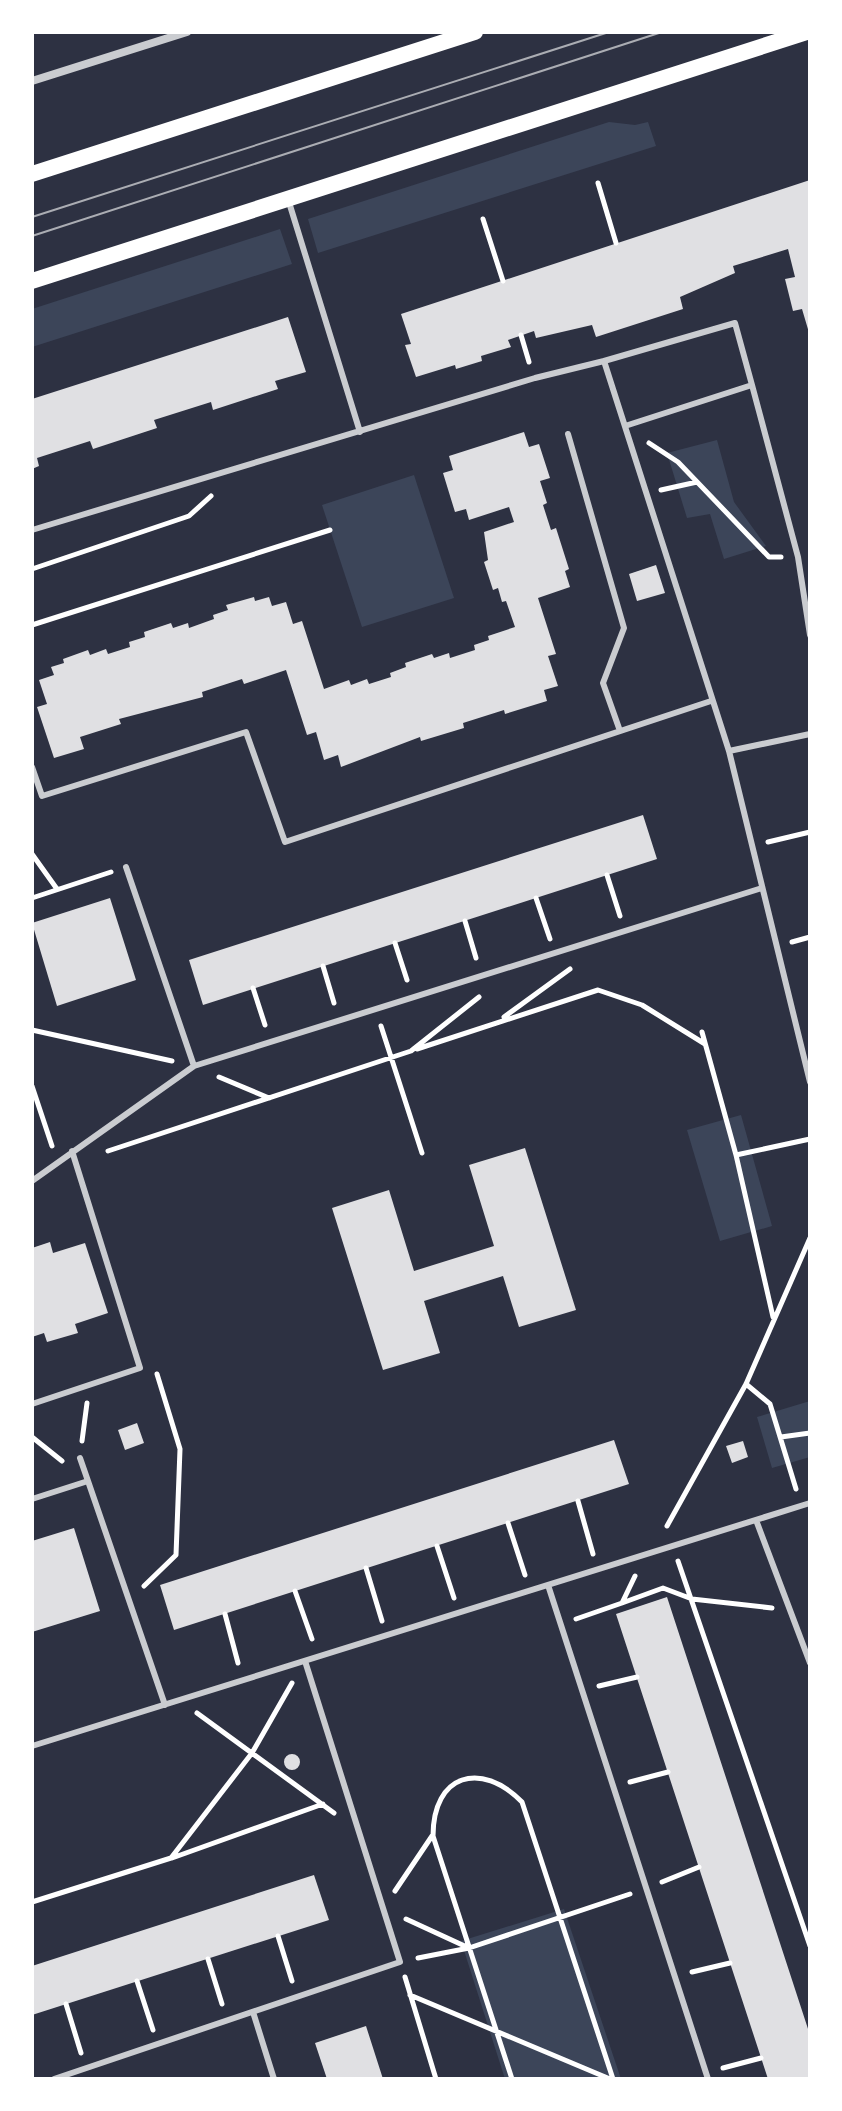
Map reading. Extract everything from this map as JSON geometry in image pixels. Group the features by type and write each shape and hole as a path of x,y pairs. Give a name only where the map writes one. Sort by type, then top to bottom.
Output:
{"main road":[{"path":"32,174 475,32"},
{"path":"32,281 807,32"}],"street":[{"path":"32,81 187,32"},
{"path":"437,32 454,39"}],"lane":[{"path":"288,199 360,432"},
{"path":"32,530 535,378 735,323 798,557 810,635"},
{"path":"604,361 644,494 729,751 810,1082"},
{"path":"625,426 752,385"},
{"path":"568,434 624,628 603,683 620,731"},
{"path":"32,767 42,796 246,732 285,842 711,701"},
{"path":"729,751 810,734"},
{"path":"126,867 194,1066"},
{"path":"32,1181 194,1066 762,888"},
{"path":"32,1404 140,1368 72,1151"},
{"path":"80,1458 165,1705"},
{"path":"32,1499 88,1481"},
{"path":"32,1746 810,1503"},
{"path":"756,1520 810,1663"},
{"path":"548,1585 707,2076"},
{"path":"54,2079 400,1962 305,1661"},
{"path":"253,2012 274,2079"}],"path":[{"path":"598,183 616,243"},
{"path":"483,219 503,281"},
{"path":"625,426 678,462 769,557 798,557"},
{"path":"32,569 189,516 245,466"},
{"path":"644,494 697,482"},
{"path":"32,625 330,530"},
{"path":"752,845 810,832"},
{"path":"32,854 57,889"},
{"path":"32,898 126,867"},
{"path":"607,875 625,930"},
{"path":"536,898 554,952"},
{"path":"465,921 482,975"},
{"path":"395,943 412,998"},
{"path":"323,966 339,1021"},
{"path":"498,1021 574,966"},
{"path":"253,988 271,1042"},
{"path":"104,1152 598,990 642,1005 705,1044"},
{"path":"411,1051 486,992"},
{"path":"375,1009 422,1153"},
{"path":"32,1030 194,1066 269,1098"},
{"path":"702,1032 736,1155 773,1318"},
{"path":"32,1086 58,1162"},
{"path":"736,1155 810,1139"},
{"path":"667,1526 746,1384 810,1238"},
{"path":"129,1601 176,1555 180,1449 153,1362"},
{"path":"746,1384 770,1404 801,1505"},
{"path":"80,1458 89,1385"},
{"path":"781,1437 810,1433"},
{"path":"578,1501 598,1571"},
{"path":"508,1523 531,1590"},
{"path":"437,1546 459,1612"},
{"path":"673,1546 810,1946"},
{"path":"622,1603 645,1556"},
{"path":"366,1568 387,1635"},
{"path":"560,1624 663,1588 692,1599 789,1610"},
{"path":"295,1591 318,1657"},
{"path":"225,1614 243,1680"},
{"path":"171,1858 252,1753 305,1661"},
{"path":"582,1690 637,1677"},
{"path":"180,1701 358,1830"},
{"path":"613,1786 668,1772"},
{"path":"512,2079 433,1836 433,1816 448,1789 467,1776 487,1777 507,1787 522,1802 611,2079"},
{"path":"32,1902 171,1858 323,1804"},
{"path":"433,1836 383,1908 469,1948"},
{"path":"436,2079 400,1962 469,1948 699,1867"},
{"path":"278,1936 297,1997"},
{"path":"208,1959 227,2021"},
{"path":"675,1977 730,1963"},
{"path":"137,1981 157,2044"},
{"path":"410,1995 611,2079"},
{"path":"66,2004 86,2069"},
{"path":"707,2076 761,2058"}],"shaded area":[{"path":"609,122 635,125 648,122 656,146 318,253 308,219"},
{"path":"280,229 292,264 32,347 32,309"},
{"path":"717,440 734,502 766,546 724,559 710,514 687,518 667,453"},
{"path":"414,475 454,598 362,627 322,505"},
{"path":"741,1115 772,1226 720,1241 687,1130"},
{"path":"810,1401 810,1457 772,1468 757,1417"},
{"path":"564,1909 621,2079 505,2079 461,1941"}],"building":[{"path":"810,180 810,336 802,309 793,311 785,279 795,277 788,249 733,266 735,273 680,297 683,309 596,337 592,325 536,338 534,331 508,340 511,347 481,356 482,361 456,369 455,365 416,377 405,345 411,344 401,314"},
{"path":"288,317 306,372 275,381 278,389 213,410 211,402 154,420 157,428 93,449 90,441 37,458 39,466 32,469 32,399"},
{"path":"524,432 529,447 539,444 550,478 540,481 547,503 543,505 551,530 556,528 569,569 565,571 570,587 538,598 556,654 548,656 558,686 544,690 547,701 463,723 464,728 421,741 420,737 341,767 338,755 324,760 316,732 307,735 286,670 244,684 242,679 202,692 203,697 119,719 121,724 80,737 84,749 54,758 37,707 47,704 39,680 54,675 51,667 88,650 90,655 106,649 108,654 130,647 129,642 145,637 144,632 171,623 173,628 188,623 189,628 214,619 213,615 228,610 226,605 254,597 255,601 269,597 272,606 286,602 293,624 302,621 324,689 349,680 351,685 367,679 369,684 391,677 390,673 406,667 405,663 432,654 434,658 449,653 450,658 475,650 474,645 489,640 488,636 515,627 506,601 502,602 498,588 493,590 484,562 488,560 484,532 514,522 509,507 469,520 466,509 455,512 443,473 453,470 449,456"},
{"path":"656,565 665,593 637,601 629,574"},
{"path":"643,815 657,859 203,1005 189,960"},
{"path":"110,898 136,980 57,1006 32,923"},
{"path":"525,1148 576,1310 519,1327 503,1276 424,1301 440,1353 383,1370 332,1208 389,1190 414,1271 494,1246 469,1165"},
{"path":"50,1242 53,1253 85,1243 108,1313 75,1324 78,1333 47,1342 44,1333 32,1337 32,1248"},
{"path":"137,1423 144,1443 125,1450 118,1430"},
{"path":"614,1440 629,1484 174,1630 160,1585"},
{"path":"743,1441 748,1457 732,1463 726,1446"},
{"path":"74,1528 100,1611 32,1632 32,1541"},
{"path":"667,1597 810,2035 810,2079 768,2079 616,1614"},
{"path":"292,1754 298,1756 298,1768 292,1770 286,1768 284,1762 286,1756"},
{"path":"314,1875 329,1920 32,2015 32,1966"},
{"path":"366,2026 383,2079 327,2079 315,2043"}],"tram line":[{"path":"32,217 609,32"},
{"path":"32,236 662,32"}]}
